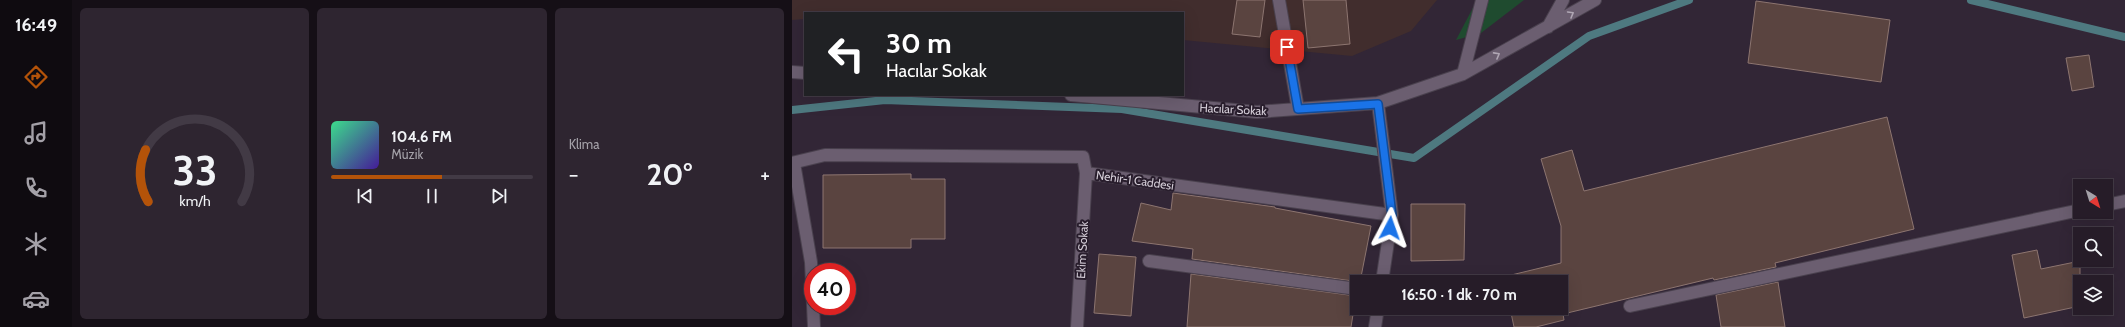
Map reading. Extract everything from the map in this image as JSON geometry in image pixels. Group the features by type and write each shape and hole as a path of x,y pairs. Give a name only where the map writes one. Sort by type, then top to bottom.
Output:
{"street":[{"path":"1279,0 1298,109"},
{"path":"1463,74 1482,0"},
{"path":"1547,28 1563,0"},
{"name":"Hacılar Sokak","path":"1082,96 1257,112 1378,104 1463,74 1595,0"},
{"path":"792,72 804,73"},
{"path":"1378,104 1389,180 1392,215 1383,275"},
{"name":"Nehir-1 Caddesi","path":"793,163 826,155 1083,157 1086,173 1392,215"},
{"path":"793,163 811,262 814,327"},
{"name":"Ekim Sokak","path":"1078,327 1086,173"},
{"path":"2113,204 2125,201"},
{"path":"1630,306 2073,211"},
{"path":"1148,261 1350,288"},
{"path":"1375,327 1377,315"}],"shaded area":[{"path":"792,0 1437,0 1411,31 1352,56 1184,40 1184,12 804,12 804,19 792,20"}],"green space":[{"path":"1477,0 1524,0 1481,33 1456,40"}],"building":[{"path":"1237,0 1265,0 1260,37 1232,34"},
{"path":"1303,0 1346,0 1350,44 1308,48"},
{"path":"1756,1 1890,20 1881,82 1748,63"},
{"path":"2089,55 2094,87 2072,91 2066,58"},
{"path":"1887,117 1914,229 1775,263 1776,267 1714,280 1713,278 1568,313 1568,275 1511,275 1561,263 1561,226 1541,159 1572,150 1584,191"},
{"path":"911,174 911,179 945,179 945,239 911,239 911,248 823,248 823,175"},
{"path":"1173,193 1275,207 1371,226 1361,275 1350,275 1350,281 1192,259 1193,249 1132,241 1141,203 1171,210"},
{"path":"1411,204 1465,204 1464,260 1411,261"},
{"path":"2037,250 2041,269 2073,262 2073,267 2080,267 2080,275 2073,275 2073,308 2024,318 2012,255"},
{"path":"1099,254 1136,257 1131,316 1094,313"},
{"path":"1191,274 1350,295 1350,315 1353,315 1351,327 1187,327"},
{"path":"1778,282 1785,327 1721,327 1716,295"},
{"path":"1511,315 1563,315 1564,320 1536,327 1514,327"}],"waterway":[{"path":"792,110 885,100 1122,109 1414,158 1589,36 1689,0"},
{"path":"1971,0 2125,37"}],"route":[{"path":"1287,47 1298,109 1378,104 1383,134 1392,215 1390,228"}]}
